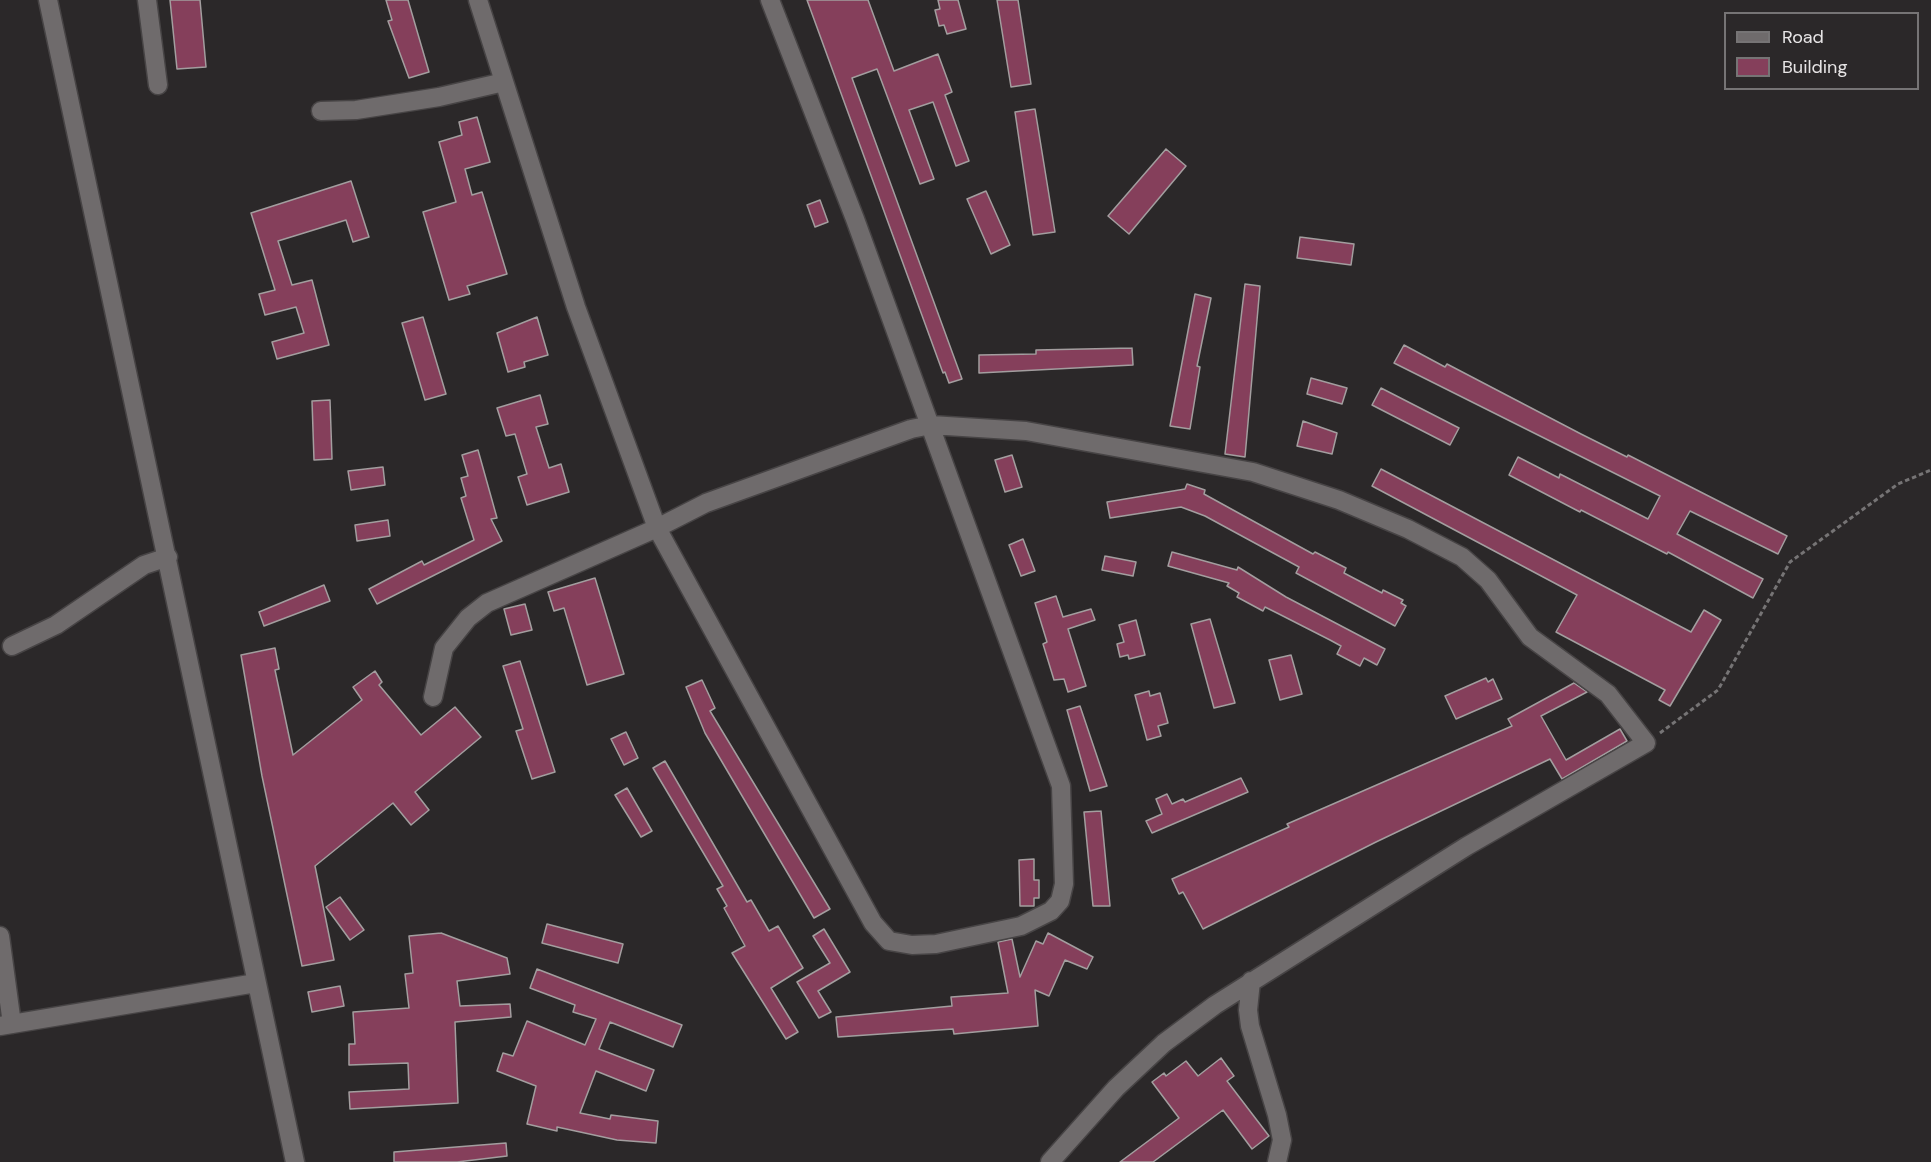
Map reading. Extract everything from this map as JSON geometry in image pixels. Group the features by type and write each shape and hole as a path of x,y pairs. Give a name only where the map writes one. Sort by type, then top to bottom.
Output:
{"street":[{"path":"48,0 295,1162"},
{"path":"147,0 158,85"},
{"path":"478,0 576,307 657,528 873,923 889,941 912,945 936,944 1021,926 1051,911 1060,901 1064,884 1061,786 932,425 770,0"},
{"path":"321,111 356,110 439,98 504,82"},
{"path":"433,697 444,648 468,618 487,603 657,528 706,503 911,429 932,425 1026,431 1253,472 1339,500 1408,529 1462,557 1488,580 1530,637 1608,694 1646,743 1467,846 1251,981 1164,1043 1116,1088 1050,1162"},
{"path":"12,646 56,625 144,565 168,557"},
{"path":"0,936 6,1025 256,983"},
{"path":"1251,981 1248,1010 1250,1026 1277,1115 1282,1140 1277,1162"}],"path":[{"path":"1646,743 1718,690 1790,562 1898,484 1931,470"}],"building":[{"path":"170,0 200,0 206,67 177,69"},
{"path":"386,0 408,0 429,72 409,78 388,21 392,20"},
{"path":"807,0 868,0 894,71 938,54 952,92 945,95 969,161 956,166 933,102 909,110 934,179 920,184 877,69 852,78 962,379 949,383 945,372 943,373"},
{"path":"938,0 958,0 966,29 947,34 944,25 939,26 935,10 940,9"},
{"path":"997,0 1018,0 1031,84 1011,87"},
{"path":"1035,109 1055,232 1033,235 1015,112"},
{"path":"477,117 490,162 465,169 472,195 482,192 507,274 467,286 470,294 449,300 423,212 456,202 439,142 462,135 459,122"},
{"path":"1166,149 1186,166 1129,234 1108,216"},
{"path":"351,181 369,237 353,242 346,220 278,241 292,285 312,280 329,345 277,359 272,342 304,333 296,307 265,315 259,294 275,290 251,213"},
{"path":"986,191 1010,245 991,254 967,199"},
{"path":"820,200 828,222 815,227 807,205"},
{"path":"1300,237 1354,244 1351,265 1297,258"},
{"path":"1245,284 1260,286 1245,457 1225,454"},
{"path":"1195,294 1211,298 1197,366 1200,367 1190,429 1170,426"},
{"path":"423,317 446,394 425,400 402,323"},
{"path":"537,317 548,355 524,362 525,367 508,372 497,333"},
{"path":"1404,345 1445,367 1447,364 1581,434 1627,457 1628,455 1787,536 1778,554 1690,511 1677,534 1763,579 1753,598 1668,552 1667,554 1581,510 1580,512 1509,475 1518,457 1559,478 1560,474 1648,519 1660,496 1394,363"},
{"path":"1132,348 1133,365 979,373 979,355 1036,354 1036,350"},
{"path":"1311,378 1347,388 1342,404 1307,394"},
{"path":"1381,388 1459,428 1450,445 1372,405"},
{"path":"540,395 548,424 536,427 549,468 561,464 569,492 527,505 518,477 527,474 515,434 506,436 497,408"},
{"path":"330,400 332,459 314,460 312,401"},
{"path":"1303,421 1337,433 1332,454 1297,446"},
{"path":"478,450 497,518 491,519 502,541 377,604 369,589 422,561 424,565 474,540 461,498 466,496 461,478 468,476 462,455"},
{"path":"1012,455 1022,487 1005,492 995,460"},
{"path":"383,467 385,485 351,490 348,471"},
{"path":"1381,469 1691,632 1704,610 1721,620 1670,706 1659,700 1665,690 1556,632 1577,595 1372,486"},
{"path":"1187,484 1205,490 1204,494 1313,554 1315,552 1346,568 1344,573 1382,593 1383,590 1403,600 1401,603 1406,606 1395,626 1296,573 1299,567 1205,516 1181,507 1110,518 1107,502 1185,489"},
{"path":"388,520 390,536 357,541 355,525"},
{"path":"1023,539 1035,571 1021,576 1009,545"},
{"path":"1172,552 1237,570 1238,567 1286,597 1385,649 1377,665 1364,658 1360,666 1337,654 1341,646 1265,607 1263,611 1237,597 1239,593 1227,586 1229,583 1168,566"},
{"path":"1105,556 1136,562 1133,576 1102,570"},
{"path":"595,578 624,674 587,685 564,608 554,611 548,592"},
{"path":"324,585 330,601 264,626 259,612"},
{"path":"1056,596 1063,617 1091,609 1095,620 1068,629 1086,686 1068,692 1064,679 1054,680 1043,644 1047,642 1035,603"},
{"path":"525,604 532,630 511,635 504,609"},
{"path":"1210,619 1235,703 1214,708 1191,624"},
{"path":"1136,620 1145,655 1129,659 1128,655 1120,657 1117,644 1124,642 1119,625"},
{"path":"275,648 279,669 275,670 293,755 362,700 353,687 375,671 382,682 379,685 421,735 455,707 481,737 415,792 429,810 411,825 393,803 315,866 334,960 302,966 262,776 241,655"},
{"path":"1291,655 1302,694 1280,700 1269,660"},
{"path":"520,661 555,772 532,779 516,731 523,729 503,666"},
{"path":"1486,678 1488,682 1493,679 1502,699 1456,719 1445,696"},
{"path":"702,680 715,708 710,711 830,909 814,918 705,733 686,687"},
{"path":"1574,683 1587,692 1541,716 1566,760 1620,729 1627,741 1562,779 1550,759 1376,842 1203,929 1183,892 1179,894 1172,879 1289,827 1287,824 1512,726 1508,719"},
{"path":"1149,691 1150,696 1160,693 1168,723 1158,726 1161,736 1147,740 1135,695"},
{"path":"1080,706 1107,786 1090,791 1067,710"},
{"path":"626,732 638,758 624,765 611,739"},
{"path":"665,761 747,902 751,900 769,931 778,926 803,968 771,988 798,1032 786,1039 732,953 745,946 724,908 727,906 717,889 723,886 653,768"},
{"path":"1241,778 1248,792 1152,833 1146,821 1162,814 1156,799 1167,794 1172,804 1183,799 1185,802"},
{"path":"627,788 652,831 641,837 615,795"},
{"path":"1101,811 1110,906 1093,906 1084,812"},
{"path":"1034,859 1034,880 1039,880 1039,898 1034,898 1034,906 1020,906 1019,860"},
{"path":"340,897 364,930 350,940 326,907"},
{"path":"547,924 623,944 618,963 542,943"},
{"path":"824,929 850,972 818,991 831,1012 819,1018 797,982 830,963 813,936"},
{"path":"441,933 507,958 510,974 457,981 460,1006 510,1004 511,1017 455,1022 458,1103 350,1109 349,1092 409,1089 408,1063 349,1065 349,1044 355,1044 353,1012 409,1008 405,974 413,973 409,936"},
{"path":"1048,933 1093,957 1087,969 1065,960 1049,996 1035,990 1038,1026 954,1034 953,1029 838,1037 836,1017 952,1006 951,997 1008,993 998,942 1012,939 1020,977 1036,941 1043,944"},
{"path":"537,969 682,1025 673,1047 610,1022 599,1049 654,1070 646,1091 596,1071 580,1113 610,1119 611,1115 658,1121 656,1143 617,1140 557,1127 557,1131 527,1124 536,1086 497,1071 503,1053 513,1056 527,1021 585,1045 596,1019 573,1012 575,1005 530,988"},
{"path":"340,986 344,1006 312,1012 308,992"},
{"path":"1221,1058 1234,1076 1227,1081 1269,1136 1252,1149 1223,1110 1153,1162 1120,1162 1179,1118 1152,1082 1164,1073 1166,1076 1186,1061 1198,1076"},
{"path":"506,1143 507,1156 457,1162 394,1162 394,1152"}]}
